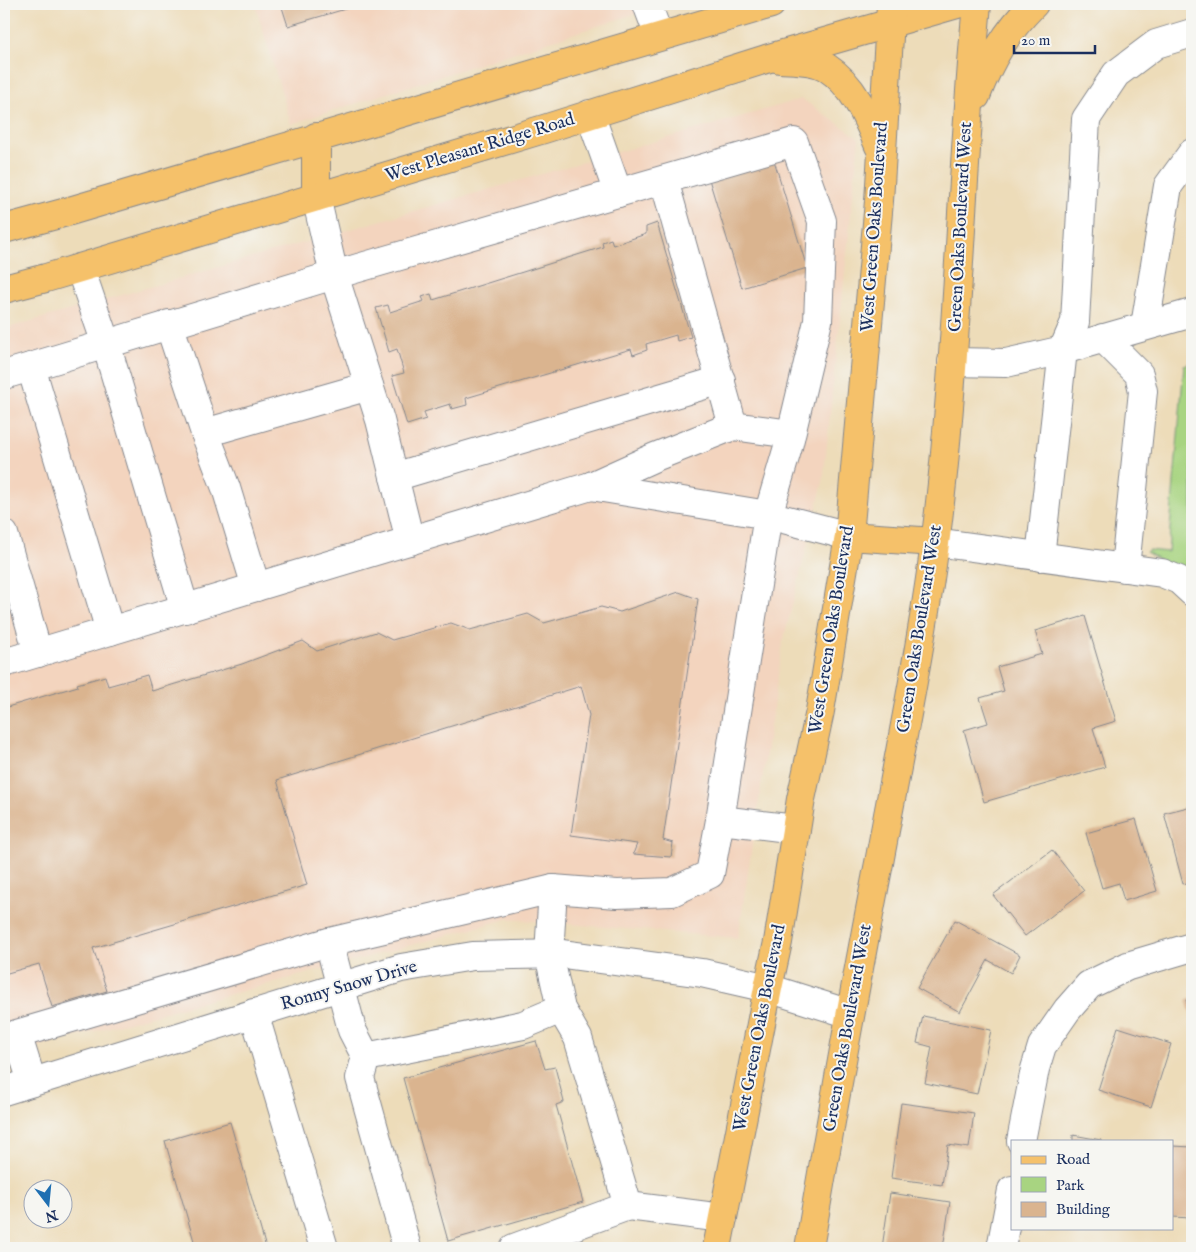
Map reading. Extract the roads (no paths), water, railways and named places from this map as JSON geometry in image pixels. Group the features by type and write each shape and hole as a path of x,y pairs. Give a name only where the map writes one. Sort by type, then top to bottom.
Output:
{"main road":[{"name":"West Pleasant Ridge Road","path":"4,289 80,268 590,114 766,59 890,13 957,4"},
{"name":"Green Oaks Boulevard West","path":"809,1248 850,1014 919,648 935,542 952,362 967,121 977,4"},
{"path":"967,121 988,66 1007,35 1034,4"},
{"path":"4,228 63,213 760,6"},
{"name":"West Green Oaks Boulevard","path":"718,1248 778,942 801,799 820,712 849,536 879,202 890,13"},
{"path":"766,59 802,60 825,66 848,86 864,111 882,152"},
{"path":"316,138 316,197"},
{"path":"849,536 935,542"}],"street":[{"path":"648,4 659,36"},
{"path":"1040,557 1063,350 1075,322 1086,119 1116,74 1156,44 1192,33"},
{"path":"590,114 618,194"},
{"path":"4,375 334,275 794,142 822,221 818,321 791,434 768,515 710,874 672,892 617,894 553,889 329,942 17,1034 32,1082"},
{"path":"1145,326 1168,186 1192,153"},
{"path":"664,180 734,426"},
{"path":"316,197 334,275 369,386 410,541"},
{"path":"80,268 106,344 185,609"},
{"path":"952,362 1006,363 1063,350 1192,313"},
{"path":"170,324 205,433 226,488 256,587"},
{"path":"1103,338 1139,374 1143,391 1125,568"},
{"path":"31,367 110,631"},
{"path":"394,477 721,380"},
{"path":"205,433 369,386"},
{"path":"4,663 591,486 734,426 791,434"},
{"path":"591,486 768,515 849,536"},
{"path":"4,534 38,653"},
{"path":"935,542 1162,573 1179,580 1192,592"},
{"path":"720,820 796,829"},
{"path":"553,889 549,954 561,1009 578,1038 628,1206"},
{"path":"329,942 352,1030 366,1057 360,1078 407,1248"},
{"path":"1022,1140 1035,1068 1042,1046 1067,1010 1089,985 1128,966 1192,947"},
{"name":"Ronny Snow Drive","path":"4,1091 401,968 473,956 563,954 702,973 768,988 850,1014"},
{"path":"366,1057 523,1025 561,1009"},
{"path":"254,1013 324,1248"},
{"path":"1001,1248 1011,1195"},
{"path":"514,1248 628,1206 723,1218"}]}
